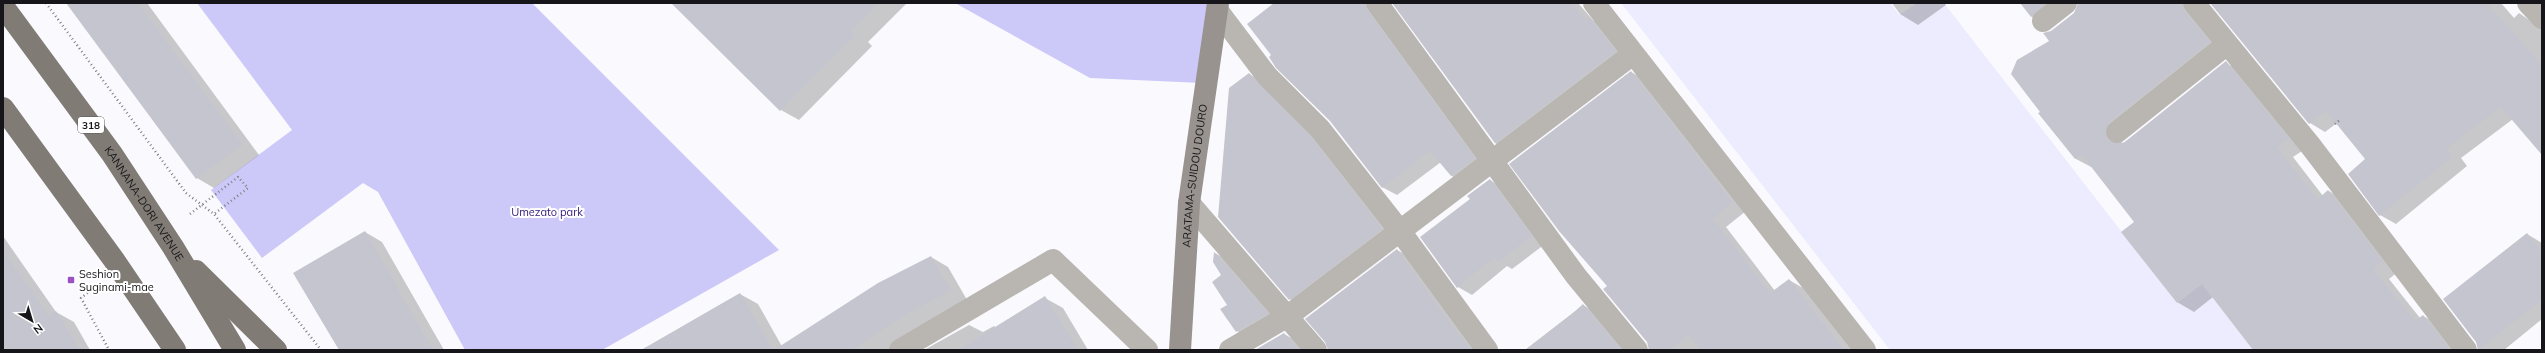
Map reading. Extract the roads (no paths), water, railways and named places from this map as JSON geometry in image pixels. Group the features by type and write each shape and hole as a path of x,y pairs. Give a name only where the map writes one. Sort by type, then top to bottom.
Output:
{"main road":[{"name":"KANNANA-DORI AVENUE","path":"3,6 112,154 173,247 235,350"},
{"name":"ARATAMA-SUIDOU DOURO","path":"1180,350 1189,203 1218,6"},
{"path":"3,108 114,260 175,350"},
{"path":"173,247 276,350"},
{"path":"114,260 161,350"}],"street":[{"path":"1377,3 1492,163 1576,276 1637,350"},
{"path":"1594,3 1865,350"},
{"path":"2043,20 2066,3"},
{"path":"2194,3 2226,45 2310,145 2466,350"},
{"path":"2528,3 2542,18"},
{"path":"1218,6 1267,76 1320,129 1400,231 1487,350"},
{"path":"2117,132 2226,45"},
{"path":"1230,350 1288,316 1492,163 1633,54"},
{"path":"1189,203 1316,350"},
{"path":"900,350 1053,260 1147,350"}],"place":[{"name":"Seshion Suginami-mae","path":"71,280"}],"park label":[{"name":"Umezato park","path":"547,212"}]}
